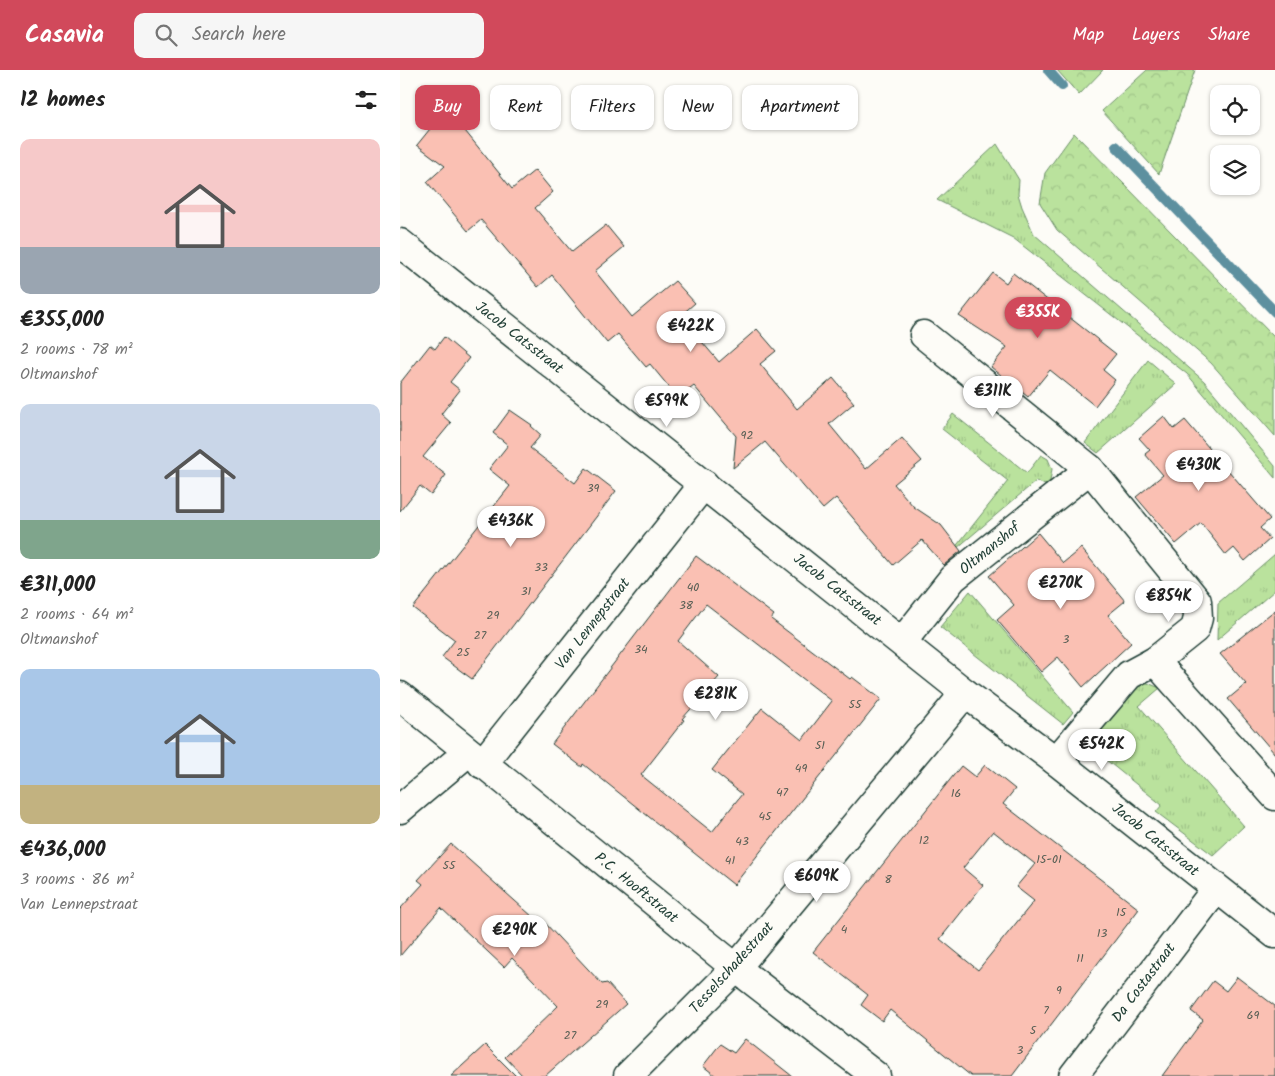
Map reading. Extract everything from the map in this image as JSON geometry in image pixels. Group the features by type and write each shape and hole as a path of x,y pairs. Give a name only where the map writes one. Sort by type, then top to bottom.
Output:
{"street":[{"name":"Jacob Catsstraat","path":"402,248 704,484 965,693 1056,761 1275,934"},
{"path":"924,334 1090,469 1196,601 1198,618 1195,630 1155,661 1129,674 1056,761"},
{"name":"Oltmanshof","path":"902,642 953,578 1090,469"},
{"name":"Van Lennepstraat","path":"400,809 475,758 704,484"},
{"path":"1155,661 1275,796"},
{"name":"Tesselschadestraat","path":"628,1076 736,968 965,693"},
{"name":"P.C. Hooftstraat","path":"400,696 736,968 876,1076"},
{"name":"Da Costastraat","path":"1073,1076 1216,889"}],"green space":[{"path":"1057,70 1103,70 1079,95"},
{"path":"1147,70 1195,70 1159,174 1102,111"},
{"path":"1074,133 1275,338 1275,436 1211,363 1057,230 1040,203 1045,173"},
{"path":"997,144 1019,180 1018,194 1034,234 1204,381 1275,466 1275,478 1187,374 1013,238 937,200"},
{"path":"1148,360 1176,384 1098,453 1085,443"},
{"path":"953,414 1027,473 1041,455 1048,459 1052,469 1050,481 1045,485 1036,481 950,554 1008,481 942,429"},
{"path":"1275,554 1275,590 1217,640 1218,603"},
{"path":"970,591 1073,712 1063,724 940,627"},
{"path":"1145,682 1160,688 1139,706 1244,826 1213,855 1156,812 1162,805 1085,743 1136,684"}],"building":[{"path":"429,130 464,130 512,189 535,170 553,192 535,208 572,252 606,225 624,247 595,271 632,317 675,281 695,303 680,316 719,362 757,329 776,351 760,364 797,409 833,378 854,403 829,424 866,469 902,438 922,461 894,484 914,507 941,525 961,551 944,565 922,540 893,565 836,498 823,509 765,442 733,468 736,436 694,386 678,398 650,364 646,367 618,334 607,343 552,275 538,287 481,220 468,231 427,182 445,166 417,145"},
{"path":"993,273 1006,283 1013,273 1116,354 1103,370 1115,380 1095,406 1050,370 1028,397 991,367 1007,347 959,316"},
{"path":"444,337 469,358 450,382 460,390 441,414 451,423 423,457 446,475 431,495 420,486 400,511 400,383 430,345 435,349"},
{"path":"510,410 532,425 541,435 530,448 575,483 586,468 616,491 472,679 442,657 455,640 413,608 510,486 489,469 508,445 493,433"},
{"path":"1164,416 1174,429 1185,420 1270,519 1260,528 1270,539 1245,561 1234,548 1226,555 1201,523 1176,544 1136,497 1163,475 1145,454 1150,450 1139,438"},
{"path":"1038,533 1063,563 1081,548 1125,601 1108,615 1131,643 1083,687 1058,657 1041,672 997,620 1014,605 989,576"},
{"path":"696,556 774,615 771,619 850,679 852,677 881,699 734,885 583,764 582,767 552,744","holes":["706,604 832,701 802,740 762,708 712,770 742,794 712,832 641,775 684,720 682,719 719,677 678,641"]},
{"path":"1275,610 1275,754 1228,699 1246,684 1220,654"},
{"path":"985,765 1015,789 1003,804 1139,909 1012,1076 971,1076 890,1010 882,1021 861,1005 868,995 813,952 961,766 975,777","holes":["993,831 1035,864 1016,887 1034,901 978,970 940,939 983,885 963,868"]},
{"path":"451,844 542,925 544,922 602,984 607,983 626,1004 545,1076 523,1076 505,1057 558,1006 512,958 504,967 441,908 400,956 400,909 423,884 418,880"},
{"path":"1237,977 1275,1006 1275,1076 1162,1076 1203,1020 1191,1011 1213,981 1226,991"},
{"path":"745,1039 792,1076 716,1076 703,1066 720,1044 734,1053"},
{"path":"485,1045 516,1076 451,1076"}],"waterway":[{"path":"1048,70 1062,86"},
{"path":"1116,146 1275,312"}]}
